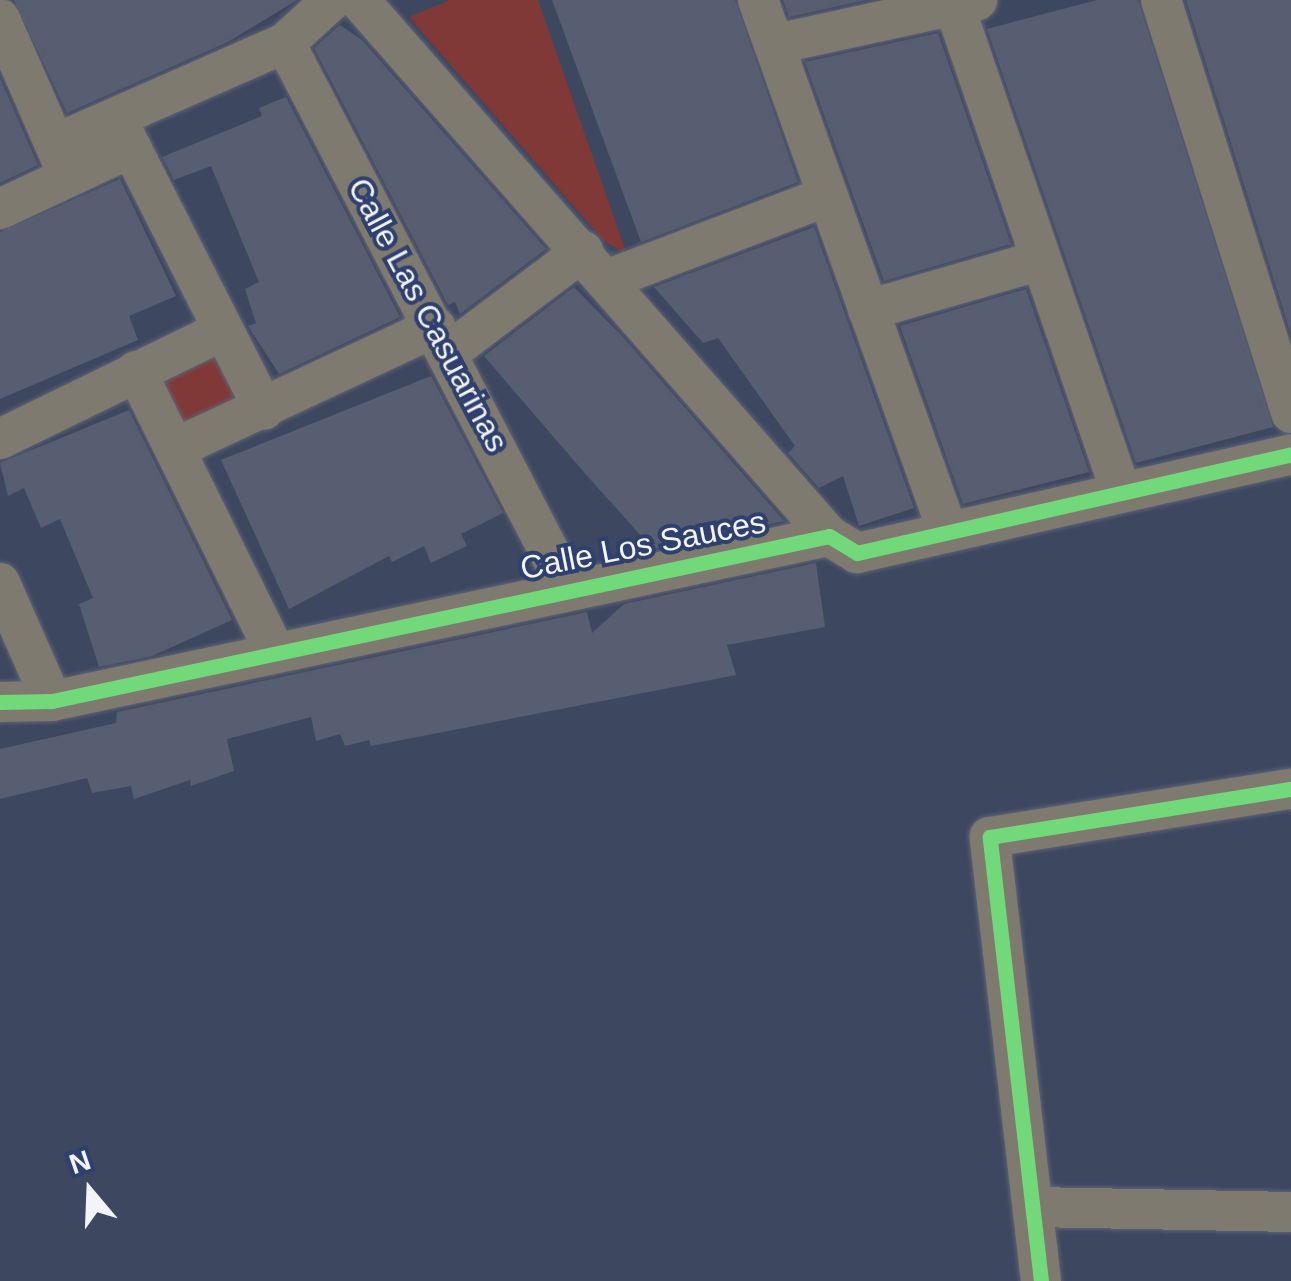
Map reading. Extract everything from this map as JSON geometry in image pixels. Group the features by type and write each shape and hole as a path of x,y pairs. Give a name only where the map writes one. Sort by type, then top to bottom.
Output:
{"street":[{"path":"0,209 62,161 123,133 285,43 332,0"},
{"path":"758,0 948,532"},
{"path":"1162,0 1291,413"},
{"path":"776,44 965,3 1042,260 1121,492"},
{"path":"378,4 828,536"},
{"path":"0,20 62,161"},
{"name":"Calle Las Casuarinas","path":"285,43 568,588"},
{"path":"123,133 220,331 264,410"},
{"path":"178,448 442,340 596,265 828,196"},
{"path":"868,310 1042,260"},
{"path":"0,439 220,331"},
{"path":"136,371 178,448 273,648"},
{"name":"Calle Los Sauces","path":"0,702 52,700 273,648 828,536 856,554 1291,454"},
{"path":"0,583 52,700"},
{"path":"1040,1281 990,836 1291,790"},
{"path":"1033,1207 1291,1212"}],"shaded area":[{"path":"450,0 538,0 627,255 603,240 409,17"},
{"path":"199,351 226,362 237,389 226,416 199,427 172,416 161,389 172,362"}],"building":[{"path":"14,0 297,0 228,42 67,113"},
{"path":"552,0 735,0 798,182 641,242"},
{"path":"783,0 866,0 789,17"},
{"path":"1097,0 1138,0 1273,427 1136,463 987,29"},
{"path":"1186,0 1291,0 1291,334"},
{"path":"340,25 362,40 546,249 460,314 455,302 448,305 314,48"},
{"path":"938,33 1011,244 884,281 805,62"},
{"path":"0,78 38,165 0,183"},
{"path":"286,97 400,317 279,374 248,326 256,323 245,289 259,282 211,166 174,180 162,157 262,116 259,108"},
{"path":"120,179 176,296 129,316 138,340 0,399 0,232"},
{"path":"814,227 914,508 859,526 843,476 819,488 788,453 795,446 718,338 703,343 654,287"},
{"path":"574,287 623,337 784,521 653,549 589,478 484,356"},
{"path":"1026,289 1089,472 963,504 900,326"},
{"path":"431,376 503,513 461,534 467,546 431,563 424,546 392,562 389,556 289,609 221,460"},
{"path":"129,410 232,620 152,656 99,667 79,604 93,598 60,519 41,528 24,488 8,496 0,463"},
{"path":"816,563 825,627 727,645 736,675 371,746 369,740 345,746 340,734 316,741 311,717 227,739 234,771 191,786 190,780 134,799 131,786 92,793 87,778 0,799 0,749 116,723 117,712 587,612 592,633 624,604"}],"cycle path":[{"path":"0,702 52,701 829,536 857,553 1291,454"},
{"path":"1041,1281 990,837 1291,789"}]}
